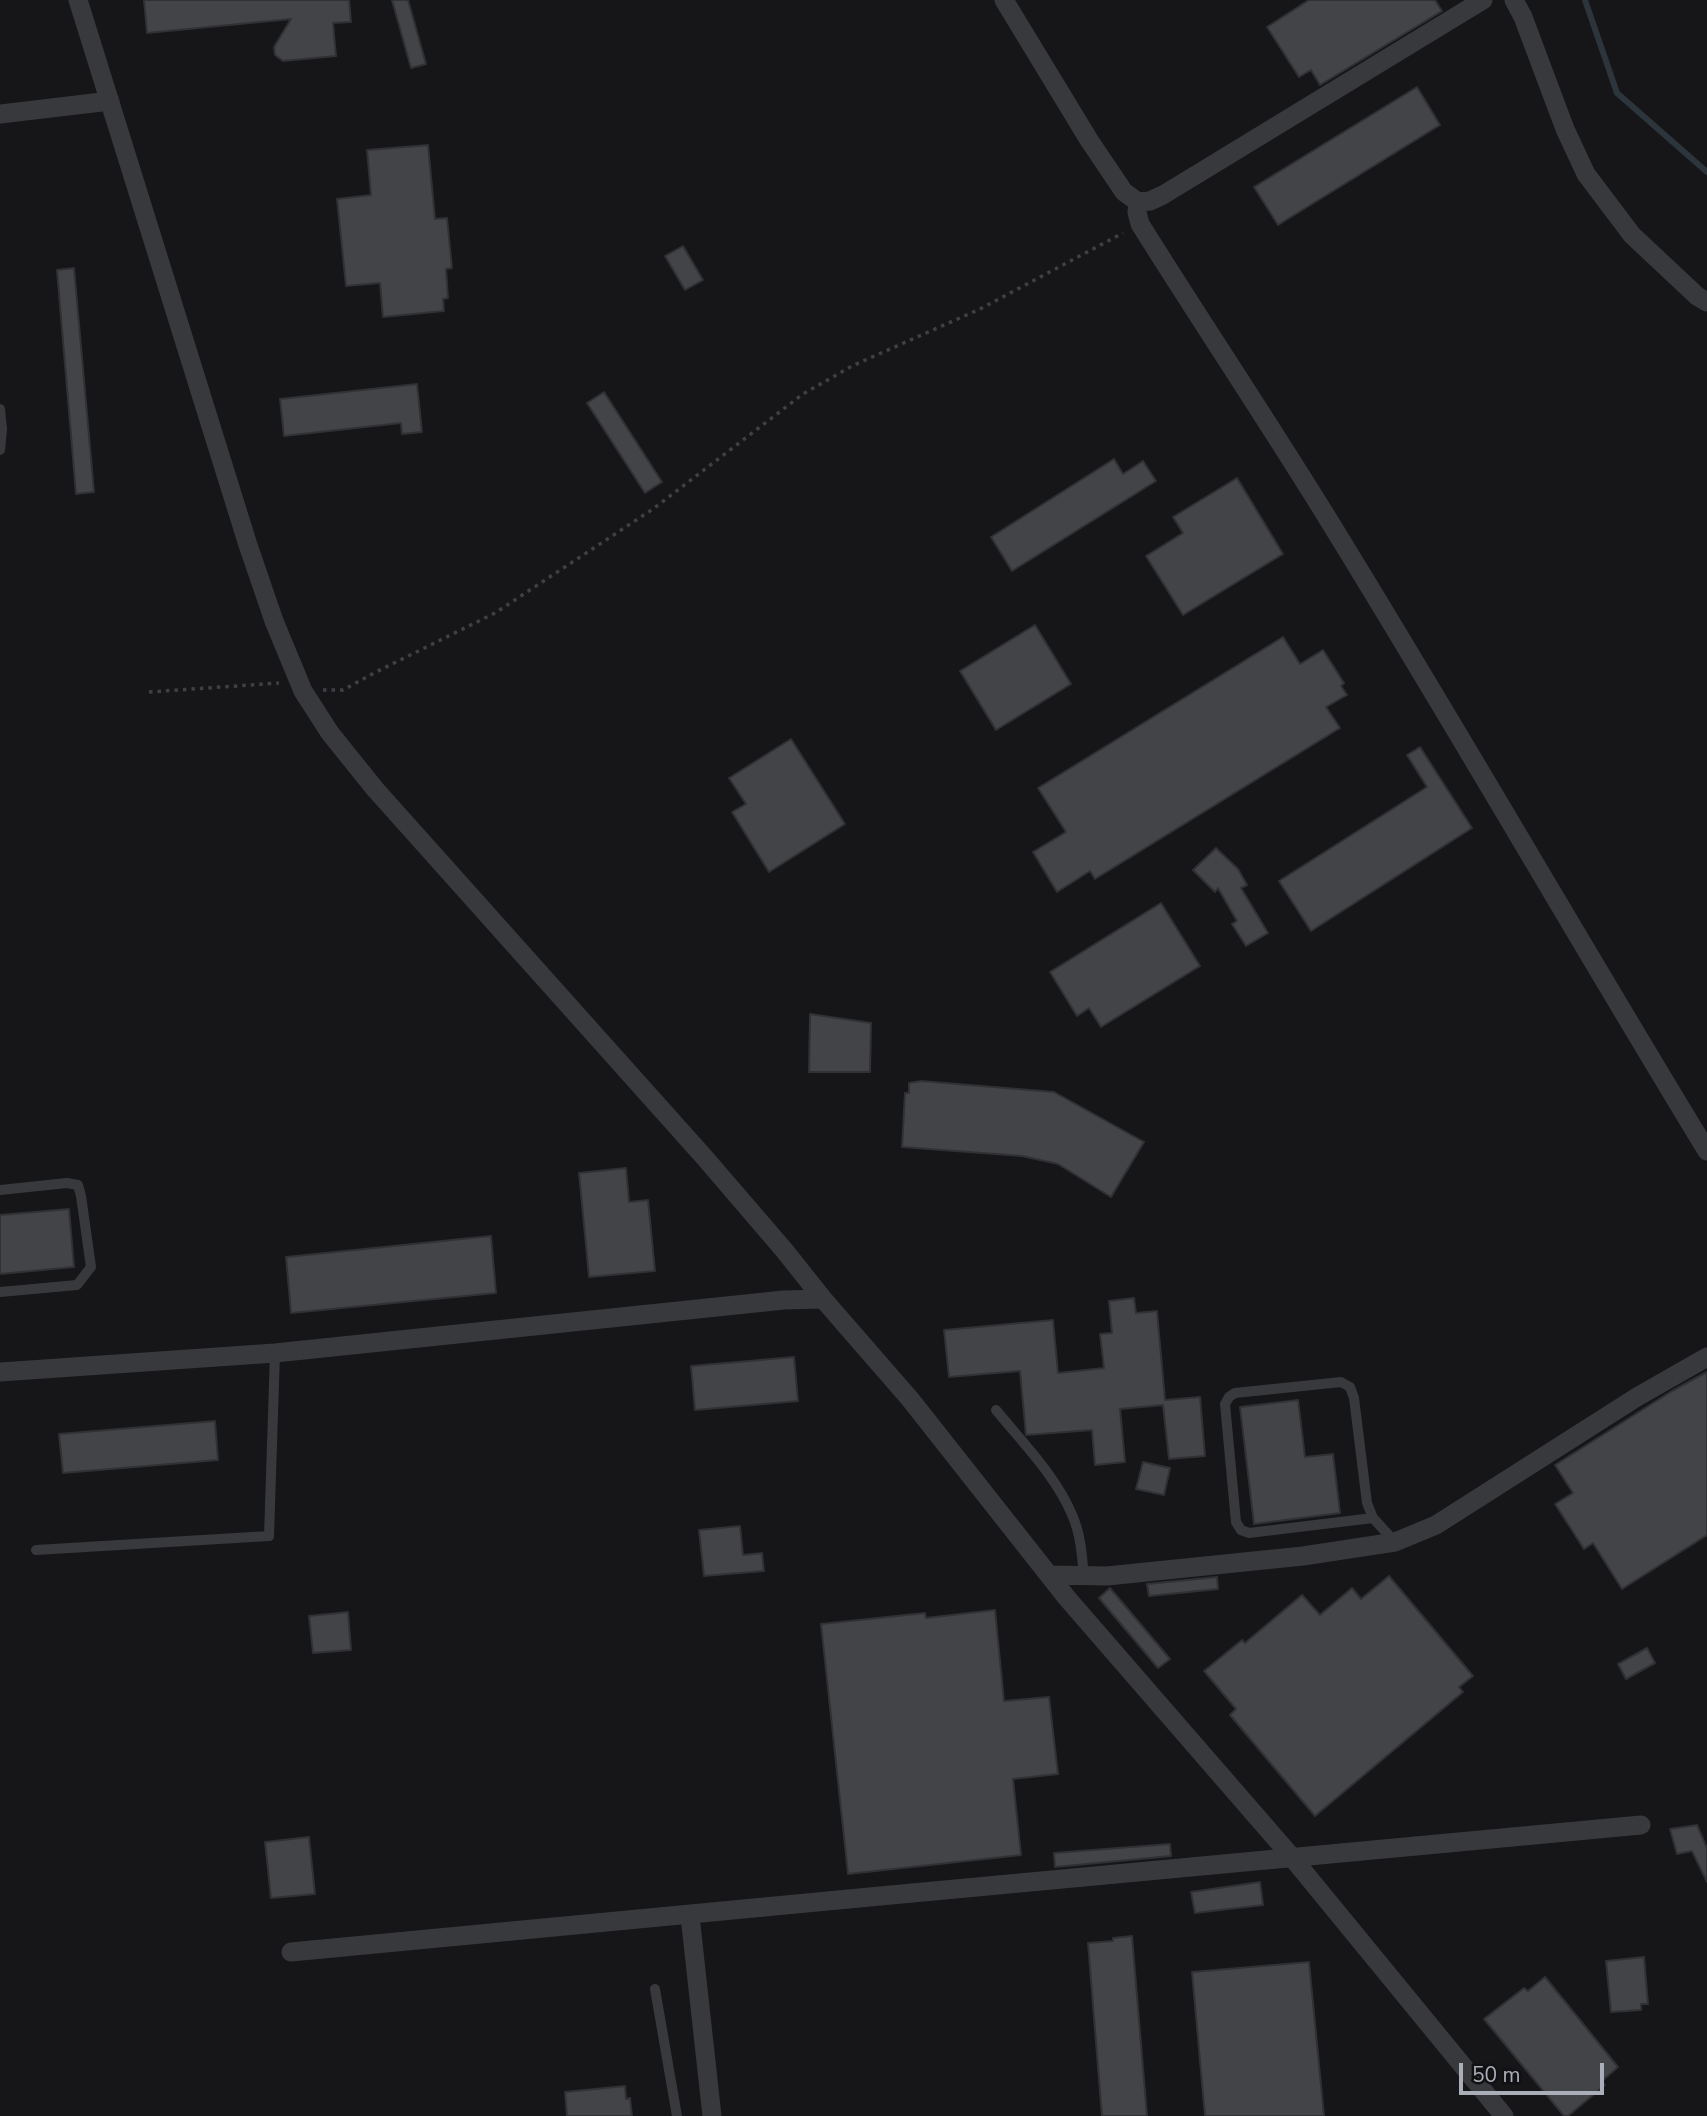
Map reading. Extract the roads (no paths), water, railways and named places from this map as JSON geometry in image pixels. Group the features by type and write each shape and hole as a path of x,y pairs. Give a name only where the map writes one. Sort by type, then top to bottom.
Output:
{"street":[{"path":"78,0 274,621 303,691 330,733 375,789 705,1158 911,1399 1049,1576 1290,1855 1504,2116"},
{"path":"1004,0 1096,150 1124,192 1138,202 1150,201 1163,195 1483,0"},
{"path":"1514,0 1523,17 1565,129 1586,174 1632,235 1697,296 1707,302"},
{"path":"0,114 110,101"},
{"path":"1138,202 1140,224 1326,516 1707,1151"},
{"path":"0,1372 275,1353 772,1301 823,1299"},
{"path":"1049,1576 1084,1577 1303,1556 1395,1542 1436,1525 1637,1397 1707,1357"},
{"path":"291,1952 690,1916 1290,1855 1641,1825"},
{"path":"690,1916 712,2116"}],"lane":[{"path":"0,408 0,450"},
{"path":"0,1190 67,1183 78,1185 91,1267 77,1286 0,1292"},
{"path":"36,1550 269,1536 275,1353"},
{"path":"1373,1518 1249,1534 1241,1530 1236,1522 1225,1405 1228,1397 1340,1382 1350,1387 1354,1398 1365,1491 1373,1518 1395,1542"},
{"path":"996,1410 1062,1493 1074,1519 1081,1544 1084,1577"},
{"path":"655,1989 677,2116"}],"waterway":[{"path":"1585,0 1617,93 1707,172"}]}
